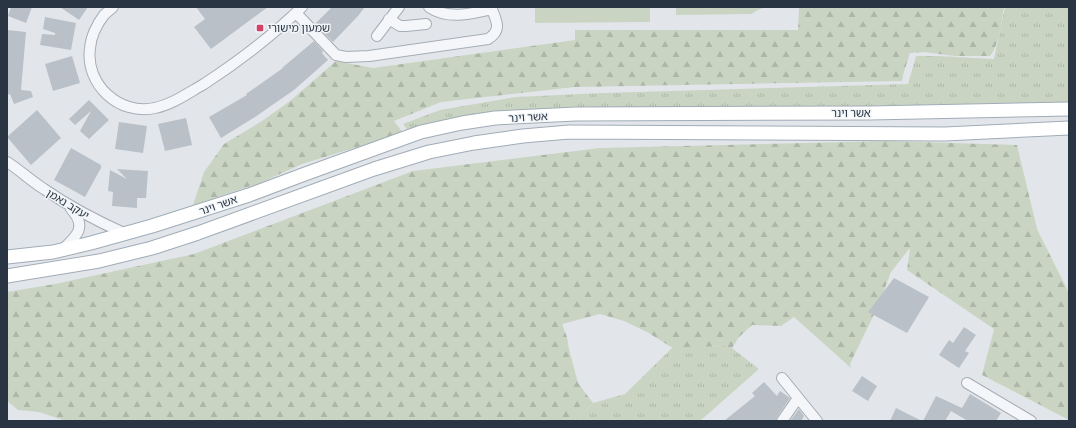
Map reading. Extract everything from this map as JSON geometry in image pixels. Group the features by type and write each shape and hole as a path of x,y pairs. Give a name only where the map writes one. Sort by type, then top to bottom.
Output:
{"main road":[{"name":"אשר וינר","path":"7,257 62,250 126,234 249,195 421,132 462,123 495,118 576,114 862,113 1069,109"},
{"name":"אשר וינר","path":"7,276 99,261 152,248 428,152 474,143 523,136 569,132 945,134 1069,128"}],"street":[{"path":"113,7 104,15 94,31 90,48 90,65 96,80 106,94 119,103 135,108 154,108 175,101 247,54 272,35 299,10 336,55 346,57 369,56 488,39 493,36 497,28 497,21 491,8 461,16 444,14 429,7"},
{"path":"377,36 399,7"},
{"path":"389,19 400,26 426,24"},
{"name":"יעקב נאמן","path":"9,162 44,189 67,204 126,234"},
{"path":"62,250 78,233 79,228 76,215 67,204"},
{"path":"782,378 817,421"},
{"path":"967,383 1030,421"},
{"path":"782,421 798,398"}],"green space":[{"path":"535,7 650,7 650,22 535,23"},
{"path":"676,7 765,7 752,14 676,15"},
{"path":"799,7 1004,7 998,39 990,56 955,56 924,52 910,53 902,81 575,87 441,102 394,121 403,133 302,164 260,183 193,205 204,172 224,144 262,121 290,101 336,61 373,68 575,40 575,30 798,30"},
{"path":"1005,7 1069,7 1069,102 567,112 409,132 403,124 440,110 516,97 908,84 916,56 994,59"},
{"path":"888,141 1017,145 1037,229 1069,293 1069,420 982,375 994,329 907,270 910,248 891,272 879,304 850,364 851,368 794,317 781,326 752,325 739,337 732,348 726,346 671,347 647,332 624,321 600,314 562,324 567,337 578,383 593,403 577,421 66,421 39,412 18,410 7,401 7,292 55,284 194,254 413,171 600,148"},
{"path":"726,346 732,348 759,369 700,421 577,421 593,403 625,394 673,347"}],"building":[{"path":"11,7 32,7 26,23 8,16"},
{"path":"60,7 88,7 79,20"},
{"path":"196,7 268,7 211,49 194,27 205,19"},
{"path":"332,7 365,7 333,42 315,24"},
{"path":"45,17 76,23 71,50 40,45 42,34 55,35 55,33 43,29"},
{"path":"7,30 26,32 21,90 31,91 33,97 14,104 10,94 7,95"},
{"path":"314,41 323,51 322,53 328,60 294,90 221,138 209,117 247,95 246,94 283,68"},
{"path":"72,56 80,83 53,91 45,64"},
{"path":"89,100 109,120 89,139 80,131 91,111 75,125 69,119"},
{"path":"37,110 61,138 31,165 7,137"},
{"path":"186,118 192,145 165,151 158,124"},
{"path":"119,122 147,126 143,153 115,149"},
{"path":"71,148 101,165 101,168 85,197 54,180"},
{"path":"117,169 148,171 146,198 137,198 137,208 112,206 113,192 108,191 110,170 127,179"},
{"path":"894,278 929,297 907,333 868,312"},
{"path":"964,327 976,335 965,351 969,353 959,368 939,355 949,340 953,343"},
{"path":"862,376 877,386 868,401 852,391"},
{"path":"764,382 777,396 780,391 790,398 777,417 776,421 724,421 755,396 752,393"},
{"path":"970,394 1001,413 996,421 968,421 951,411 945,421 923,421 936,396 962,408"},
{"path":"896,408 922,421 890,421"},
{"path":"799,409 804,416 801,421 790,421"}],"place":[{"name":"שמעון מישורי","path":"260,28"}]}
